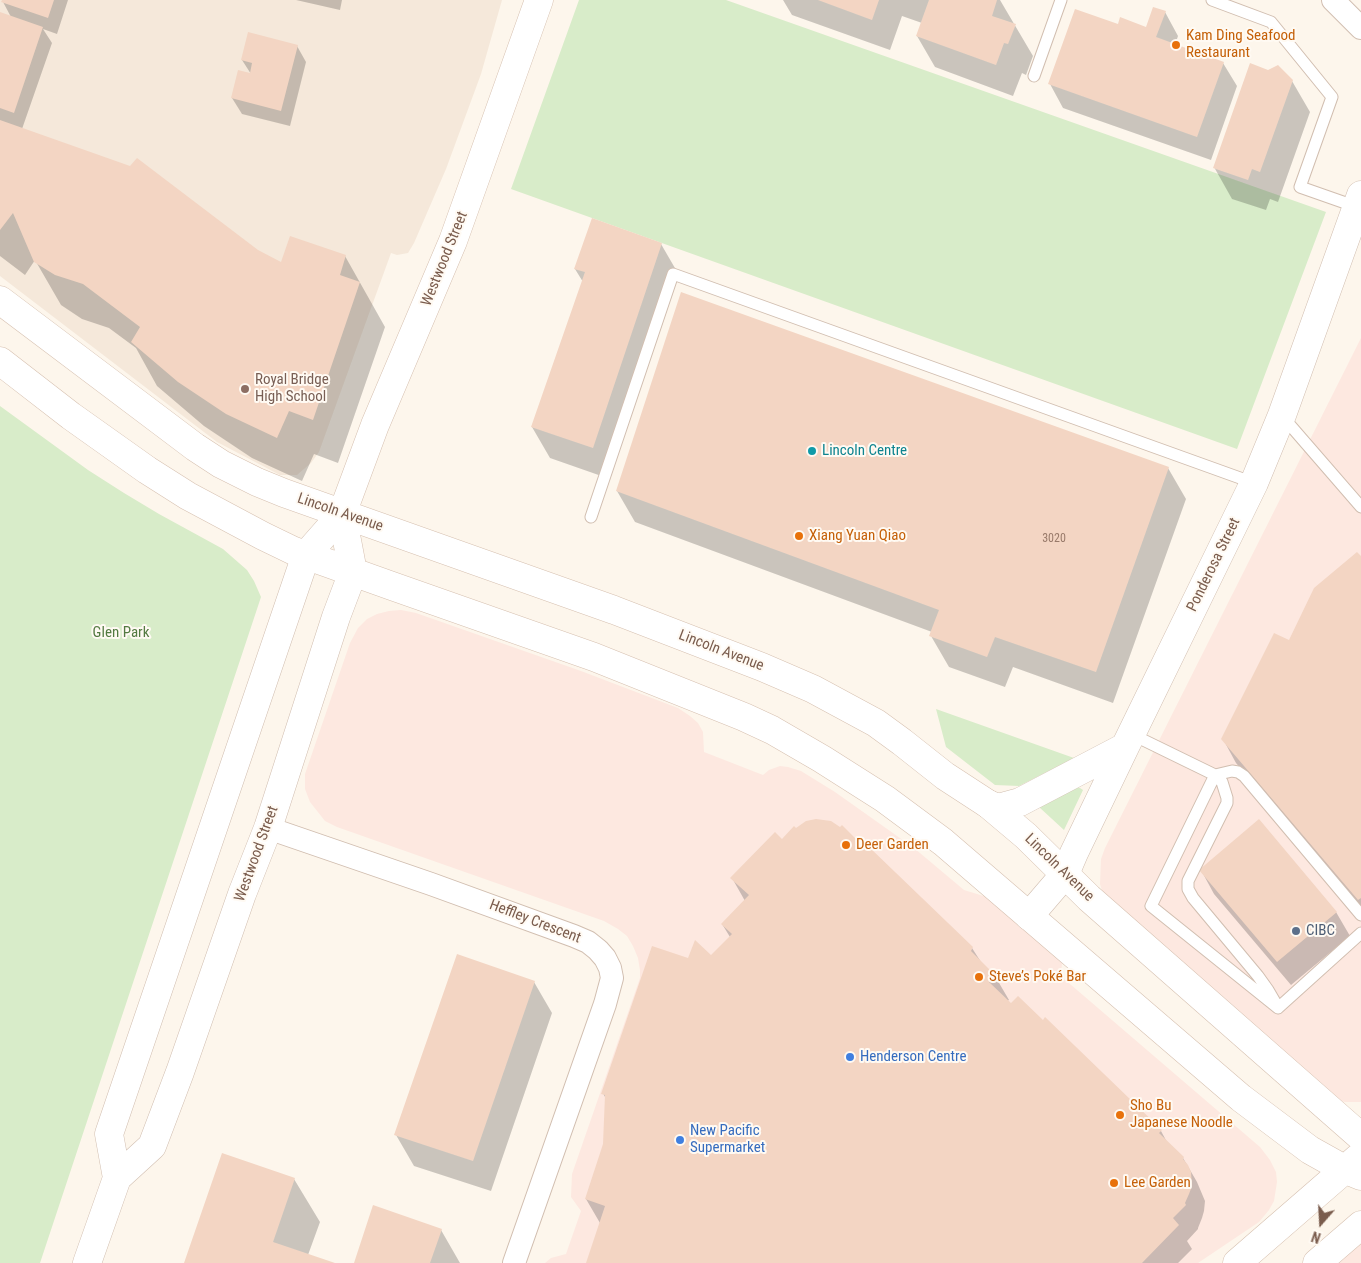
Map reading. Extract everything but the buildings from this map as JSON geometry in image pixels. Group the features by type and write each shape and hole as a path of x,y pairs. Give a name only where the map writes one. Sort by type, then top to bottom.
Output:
{"main road":[{"name":"Westwood Street","path":"87,1263 116,1178 108,1134 306,555 342,514 375,425 453,241 539,0"},
{"name":"Ponderosa Street","path":"1029,916 1065,874 1128,740 1254,483 1282,415 1359,201"},
{"name":"Lincoln Avenue","path":"0,300 195,447 221,464 257,482 284,494 622,613 762,667 810,687 876,724 944,776 988,804 1026,836 1089,898 1361,1137"},
{"path":"0,361 110,444 188,496 263,536 306,555 594,656 744,717 772,730 822,759 905,813 956,852 1241,1098 1310,1150 1355,1167"},
{"path":"342,514 353,572"},
{"name":"Westwood Street","path":"116,1178 152,1146 268,828 336,617 353,572"},
{"path":"988,804 998,808 1020,802 1128,740"},
{"path":"1237,1263 1355,1167"},
{"path":"1317,1263 1361,1225"}],"street":[{"path":"1333,0 1361,28"},
{"name":"Heffley Crescent","path":"268,828 574,936 588,942 598,950 608,963 612,978 605,1004 514,1263"}],"lane":[{"path":"1034,76 1061,0"},
{"path":"1212,0 1271,22 1332,97 1300,187 1359,201"},
{"path":"592,517 673,274 1254,483"},
{"path":"1282,415 1361,507"},
{"path":"1128,740 1215,775 1222,782 1228,798 1227,802 1188,881 1188,889 1193,898 1263,983 1278,1008"},
{"path":"1215,775 1232,771 1244,776 1361,915"},
{"path":"1215,775 1151,906 1278,1008"},
{"path":"1278,1008 1361,933"}],"shaded area":[{"path":"0,0 502,0 481,74 446,169 408,253 397,255 391,253 319,452 311,463 297,475 280,475 217,442 0,276"},
{"path":"1361,338 1361,1102 1345,1102 1333,1099 1104,897 1100,884 1101,859 1105,848"},
{"path":"401,610 416,613 581,671 678,708 698,723 703,732 704,752 763,775 769,770 780,766 801,771 835,792 914,848 964,890 990,898 1061,959 1061,974 1063,978 1260,1147 1276,1172 1277,1182 1274,1201 1269,1210 1259,1222 1198,1263 545,1263 551,1258 566,1254 581,1211 571,1197 572,1174 640,978 638,958 627,936 604,921 337,827 325,821 310,802 305,789 305,774 350,643 358,628 367,619 377,614"},
{"path":"1361,1225 1361,1263 1317,1263"}],"green space":[{"path":"579,0 726,0 1326,212 1237,449 511,189"},
{"name":"Glen Park","path":"0,406 88,470 159,514 223,549 247,570 261,597 40,1263 0,1263"},
{"path":"936,709 1074,758 1019,786 995,785 946,747"},
{"path":"1076,787 1083,790 1064,830 1039,807"}],"place":[{"name":"Kam Ding Seafood Restaurant","path":"1176,45"},
{"name":"Royal Bridge High School","path":"245,389"},
{"name":"Lincoln Centre","path":"812,451"},
{"name":"Xiang Yuan Qiao","path":"799,536"},
{"name":"Deer Garden","path":"846,845"},
{"name":"CIBC","path":"1296,931"},
{"name":"Steve’s Poké Bar","path":"979,977"},
{"name":"Henderson Centre","path":"850,1057"},
{"name":"Sho Bu Japanese Noodle","path":"1120,1115"},
{"name":"New Pacific Supermarket","path":"680,1140"},
{"name":"Lee Garden","path":"1114,1183"}]}
